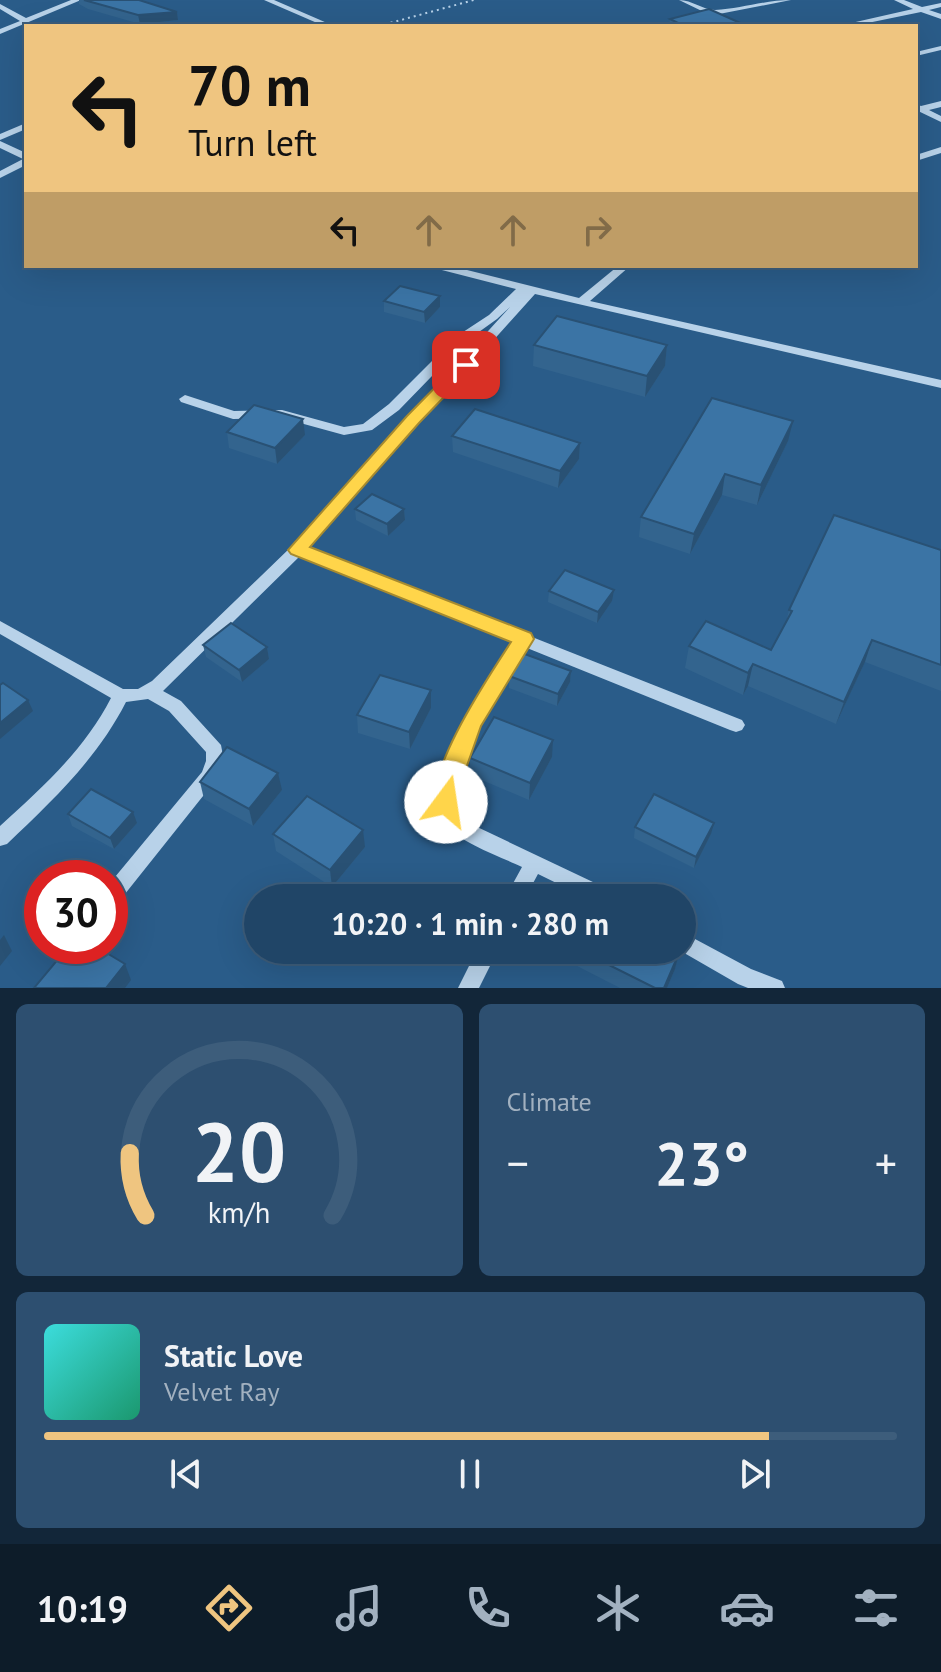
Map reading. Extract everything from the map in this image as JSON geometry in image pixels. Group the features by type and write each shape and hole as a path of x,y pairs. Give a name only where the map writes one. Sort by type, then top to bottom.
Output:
{"street":[{"path":"0,32 77,0"},
{"path":"268,0 325,24"},
{"path":"683,0 735,24"},
{"path":"711,13 787,0"},
{"path":"898,0 941,17"},
{"path":"852,24 941,5"},
{"path":"0,6 25,21"},
{"path":"918,54 941,48"},
{"path":"918,108 941,104"},
{"path":"918,108 941,119"},
{"path":"0,137 24,128"},
{"path":"0,144 24,158"},
{"path":"918,157 941,150"},
{"path":"0,175 24,160"},
{"path":"446,268 941,384"},
{"path":"581,302 623,268"},
{"path":"185,399 233,415 282,414 344,431 367,427 394,407 461,339 528,289"},
{"path":"0,627 121,696 149,691 158,686 297,550 528,289"},
{"path":"297,550 736,725"},
{"path":"524,639 471,724 446,791 446,802 451,818 459,826 578,884"},
{"path":"128,876 209,776 215,761 215,750 175,706 149,691"},
{"path":"0,838 42,799 101,732 121,696"},
{"path":"523,884 534,863"},
{"path":"696,951 743,983 775,988"},
{"path":"468,988 481,964"}],"path":[{"path":"386,24 474,0"}],"building":[{"path":"84,0 139,0 177,12 138,15"},
{"path":"709,9 743,24 680,24 670,19"},
{"path":"400,286 440,296 424,312 384,301"},
{"path":"557,316 667,345 647,376 534,345"},
{"path":"712,398 793,421 761,485 725,474 694,534 641,517"},
{"path":"254,405 303,419 275,448 227,432"},
{"path":"475,409 580,443 560,471 452,436"},
{"path":"372,494 404,509 387,524 355,509"},
{"path":"834,515 941,550 941,665 872,640 844,702 753,664 748,673 689,646 706,621 771,650 792,611 789,610"},
{"path":"565,570 614,590 598,612 549,591"},
{"path":"231,623 267,647 239,670 203,645"},
{"path":"522,653 571,671 558,694 509,676"},
{"path":"380,675 431,690 409,732 357,715"},
{"path":"3,683 28,700 0,723 0,685"},
{"path":"494,717 553,740 530,783 470,758"},
{"path":"227,747 278,773 249,809 200,782"},
{"path":"91,789 133,812 110,838 68,814"},
{"path":"654,794 714,823 696,857 635,827"},
{"path":"307,796 363,830 330,870 273,834"},
{"path":"54,964 125,964 106,988 34,988"},
{"path":"607,964 674,964 664,988 655,988"}],"route":[{"path":"446,802 446,791 471,724 524,639 297,550 466,365"}]}
